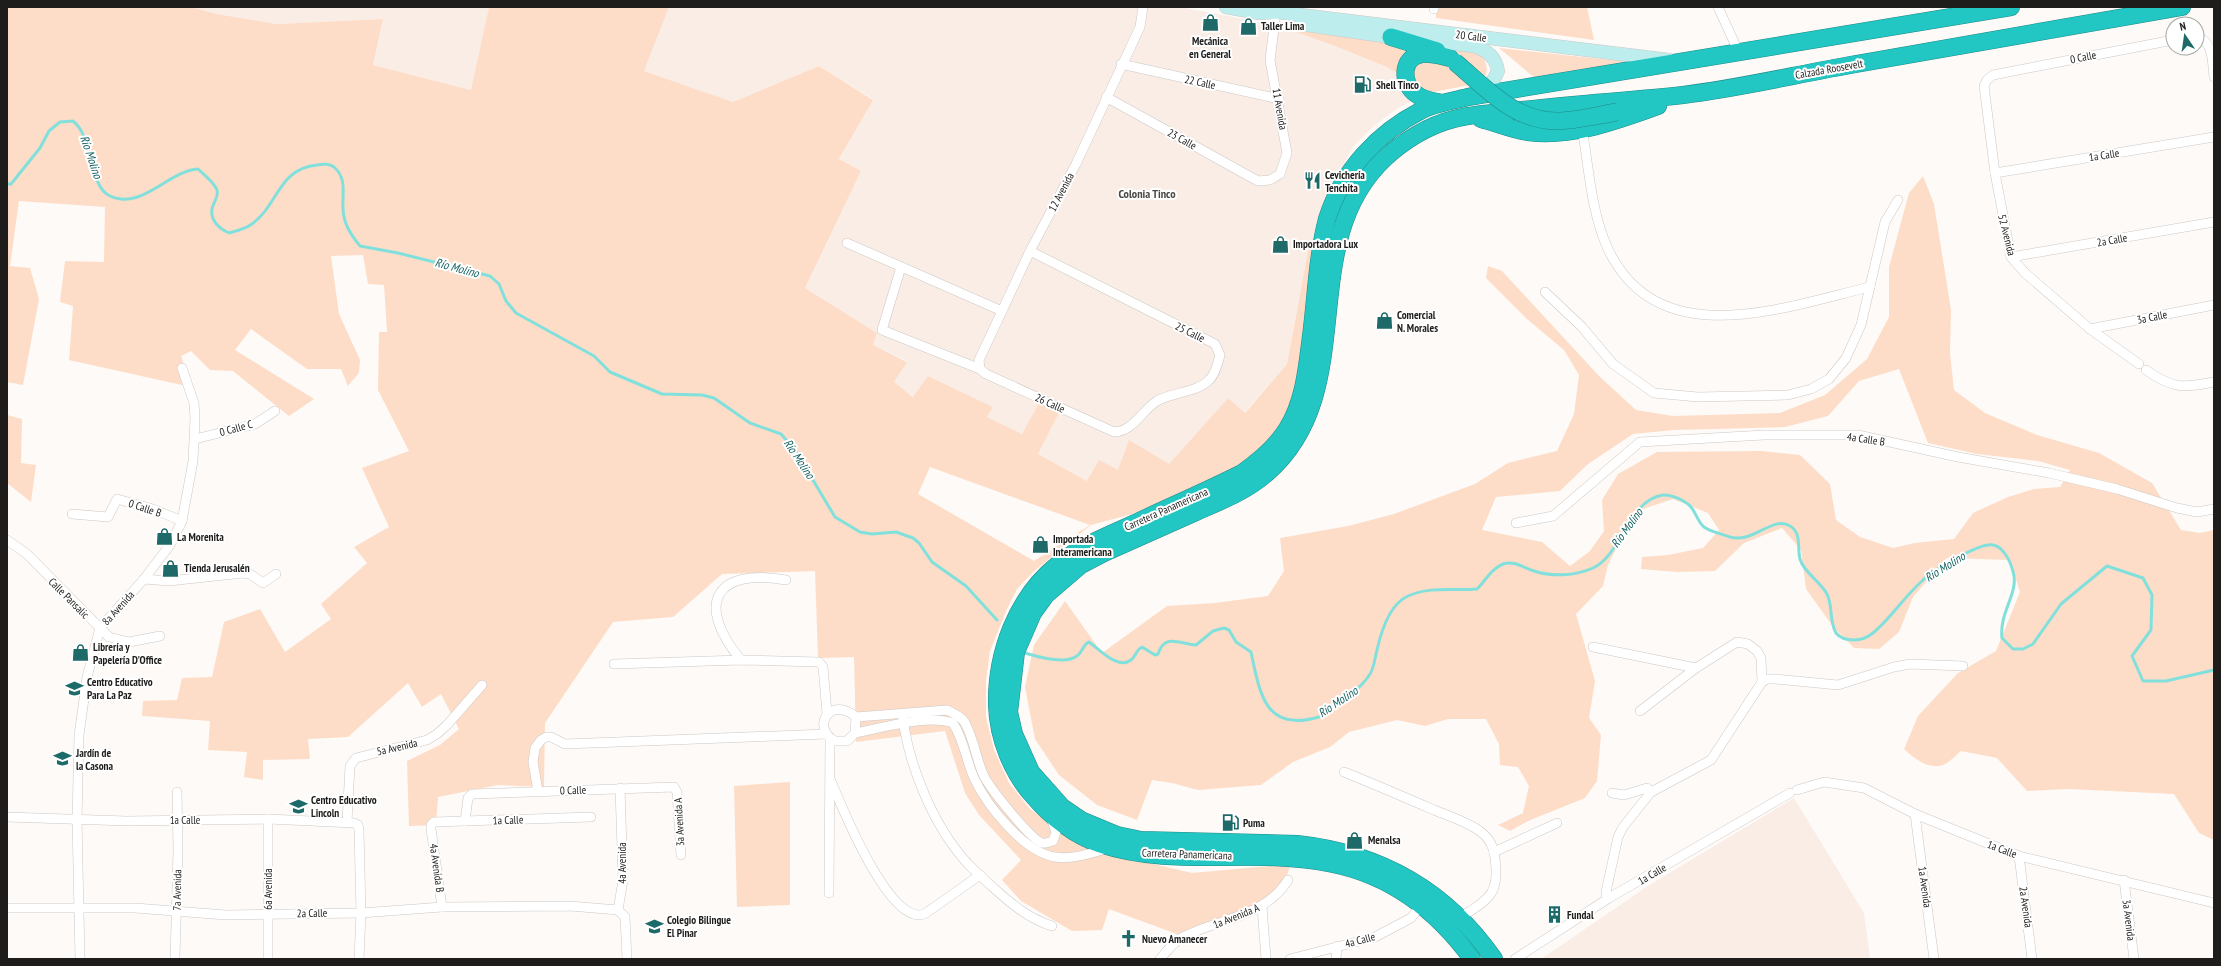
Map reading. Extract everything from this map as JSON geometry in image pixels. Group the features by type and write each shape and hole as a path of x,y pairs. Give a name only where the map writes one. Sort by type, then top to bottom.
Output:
{"highway":[{"path":"1468,97 1738,53 1945,12 2011,7"},
{"path":"1880,60 1911,46 2134,7"},
{"name":"Calzada Roosevelt","path":"1473,117 1573,104 1684,95 2182,7"},
{"path":"1391,37 1424,46 1452,60 1503,103 1525,115 1546,120 1562,120 1658,106"},
{"path":"1442,103 1424,99 1415,94 1407,85 1405,70 1409,62 1417,56 1426,54 1452,60"},
{"path":"1473,117 1527,132 1551,133 1610,123 1684,95"},
{"name":"Carretera Panamericana","path":"1468,97 1442,103 1422,110 1383,135 1372,145 1353,168 1336,197 1327,220 1306,377 1295,414 1277,443 1263,457 1242,473 1076,551 1047,574 1025,602 1008,636 1003,650 998,680 997,712 1000,731 1014,768 1031,794 1047,811 1076,833 1099,844 1152,855 1280,856 1334,864 1376,877 1422,904 1443,923 1472,959"},
{"name":"Carretera Panamericana","path":"1473,117 1453,119 1413,137 1387,157 1359,190 1341,226 1321,374 1316,395 1305,425 1289,452 1254,484 1104,553 1081,566 1046,595 1033,613 1016,652 1010,712 1014,734 1022,755 1041,785 1062,807 1080,820 1103,830 1141,840 1315,846 1369,859 1391,868 1419,884 1461,917 1494,959"}],"main road":[{"name":"20 Calle","path":"1226,7 1259,13 1275,20 1391,37 1474,46 1483,49 1490,54 1497,65 1497,77 1468,97"},
{"name":"20 Calle","path":"1259,13 1276,12 1682,62"}],"street":[{"name":"12 Avenida","path":"983,372 979,360 1030,251 1076,164 1120,64 1140,27 1143,7"},
{"path":"1718,7 1738,53"},
{"name":"11 Avenida","path":"1258,181 1270,180 1280,174 1287,153 1279,99 1270,60 1275,20"},
{"path":"2205,39 2210,48 2214,77"},
{"name":"0 Calle","path":"1993,75 2165,42"},
{"name":"22 Calle","path":"1120,64 1279,99"},
{"name":"52 Avenida","path":"1993,75 1987,80 1984,86 1995,173 2011,257 2025,273 2090,328 2161,380 2176,386 2185,387 2214,382"},
{"name":"23 Calle","path":"1106,97 1258,181"},
{"path":"1582,128 1591,188 1599,223 1608,249 1629,280 1643,294 1666,306 1693,315 1723,316 1771,310 1870,287"},
{"name":"1a Calle","path":"1995,173 2214,137"},
{"path":"1545,292 1582,327 1613,364 1648,390 1660,394 1698,397 1788,395 1811,389 1830,379 1846,358 1861,325 1885,222 1898,200"},
{"name":"2a Calle","path":"2011,257 2214,222"},
{"path":"847,243 1002,311"},
{"name":"25 Calle","path":"1030,251 1215,344 1219,351 1218,363 1209,380 1200,386 1159,400 1146,409 1130,428 1123,432 1114,432"},
{"name":"26 Calle","path":"901,267 882,330 983,372 1114,432"},
{"name":"3a Calle","path":"2090,328 2214,305"},
{"name":"8a Avenida","path":"80,959 77,819 79,735 87,677 100,628 144,578 170,545 182,521 193,461 195,439 194,403 182,368"},
{"name":"0 Calle C","path":"195,439 255,424 275,411"},
{"name":"4a Calle B","path":"1516,523 1553,516 1640,442 1764,435 1858,435 1958,457 2049,472 2117,489 2177,508 2197,512 2213,509"},
{"name":"0 Calle B","path":"72,514 108,517 117,499 153,509 182,521"},
{"name":"Calle Pansalic","path":"7,540 27,554 109,637 119,641 129,642 160,636"},
{"path":"144,578 169,581 243,573 250,574 263,583 276,574"},
{"path":"741,660 731,647 718,618 715,604 719,592 727,584 745,579 761,578 786,580"},
{"path":"1640,711 1696,668 1737,642 1748,644 1757,651 1761,658 1762,682"},
{"path":"1593,647 1696,668"},
{"path":"614,664 741,660 819,662 823,667 827,713 824,721 828,736 831,781 829,893"},
{"path":"1609,898 1606,894 1607,887 1618,837 1623,827 1651,792 1711,760 1762,682 1767,679 1775,679 1838,684 1904,665 1963,666"},
{"name":"5a Avenida","path":"347,822 350,766 356,758 427,740 437,734 482,684"},
{"path":"827,713 833,710 846,710 856,717 947,710 957,715 966,724 983,774 994,793 1028,833 1040,843 1046,844 1053,841 1056,832 1047,811"},
{"path":"902,713 903,724 915,772 932,810 947,837 968,864 1017,909 1036,921 1052,926"},
{"path":"855,733 856,717"},
{"path":"538,791 533,756 538,744 546,737 551,737 565,744 828,736 841,742 846,741 855,733 903,724 944,720 954,723 962,739 974,777 985,797 1002,820 1041,854 1057,858 1080,855 1114,847"},
{"path":"1344,772 1481,832 1489,840 1494,852 1498,876 1495,888 1485,902 1461,917"},
{"path":"831,781 858,846 888,892 913,915 920,916 926,913 980,875"},
{"name":"1a Calle","path":"1516,959 1609,898 1794,791 1824,782 1864,788 1915,814 2019,856 2124,880 2214,903"},
{"name":"0 Calle","path":"466,821 469,794 620,788 674,787 676,789"},
{"name":"4a Avenida","path":"618,910 623,875 620,788"},
{"path":"1612,793 1624,795 1647,788 1651,792"},
{"name":"3a Avenida A","path":"676,789 681,855"},
{"name":"7a Avenida","path":"175,959 177,911 177,792"},
{"name":"1a Avenida","path":"1915,814 1934,959"},
{"name":"1a Calle","path":"7,817 177,820 268,819 347,822"},
{"name":"1a Calle","path":"431,829 431,825 434,822 591,817"},
{"name":"6a Avenida","path":"268,819 268,959"},
{"path":"347,822 358,825 359,830 361,913 360,959"},
{"path":"1494,852 1558,823"},
{"name":"4a Avenida B","path":"431,829 442,907"},
{"name":"2a Avenida","path":"2019,856 2032,959"},
{"name":"1a Avenida A","path":"1160,959 1170,947 1184,936 1262,907 1281,891 1288,880"},
{"name":"3a Avenida","path":"2124,880 2134,959"},
{"name":"4a Calle","path":"1290,959 1375,937 1411,918 1422,904"},
{"name":"2a Calle","path":"7,908 135,908 226,915 361,913 442,907 570,906 618,910"},
{"path":"1262,907 1266,959"},
{"path":"618,910 625,917 627,959"},
{"path":"1336,959 1337,946"}],"shaded area":[{"path":"7,7 191,7 217,14 277,24 383,19 373,65 471,90 489,7 669,7 644,71 733,102 819,66 873,100 839,159 861,171 805,288 877,333 873,345 907,362 894,382 913,397 928,376 993,407 987,417 1022,434 1039,403 1060,411 1038,454 1087,481 1099,460 1118,470 1129,440 1169,464 1228,398 1245,413 1287,364 1309,246 1316,246 1300,354 1298,386 1286,418 1261,448 1246,462 1219,478 1132,514 1091,525 1033,572 1017,589 1006,611 990,651 986,680 986,717 994,750 1009,783 1030,809 1066,835 1107,853 1192,873 1290,864 1285,885 1261,903 1182,936 1109,909 1102,930 1072,931 1021,901 1002,880 1021,860 979,815 965,793 945,731 856,742 854,657 818,658 815,571 722,574 673,617 613,622 545,723 544,787 498,785 438,797 436,825 409,826 407,761 440,745 459,729 441,694 422,707 408,683 348,737 308,739 310,759 263,760 263,780 244,777 247,752 208,750 210,721 142,716 143,701 177,700 182,678 212,677 224,622 260,609 285,652 331,619 321,604 367,563 354,547 389,527 362,468 409,451 378,390 379,332 387,332 384,285 368,284 363,255 331,256 339,314 360,360 359,373 348,386 341,369 307,369 251,329 235,350 314,399 289,416 233,371 210,370 191,351 181,356 191,387 69,360 73,306 60,302 65,261 104,262 105,207 19,201 10,266 30,268 39,299 23,385 7,382","holes":["930,467 1090,525 1034,561 918,494"]},
{"path":"191,7 489,7 472,90 373,65 383,19 277,24 217,14"},
{"path":"669,7 1180,7 1276,25 1335,46 1387,67 1428,93 1398,108 1376,124 1353,147 1329,193 1316,246 1309,246 1287,364 1244,413 1228,398 1169,464 1118,470 1087,481 1038,454 1060,411 1039,404 1022,434 987,417 993,407 928,376 914,397 894,382 907,361 873,345 877,333 805,288 861,171 839,160 873,99 819,66 733,102 644,71"},
{"path":"1436,7 1587,7 1594,40 1436,18"},
{"path":"1276,25 1391,44 1448,66 1470,85 1428,93 1387,67 1335,46"},
{"path":"1446,43 1471,48 1476,50 1483,57 1487,66 1487,71 1483,80"},
{"path":"1499,48 1629,62 1536,79"},
{"path":"1923,176 1934,204 1951,310 1950,353 1954,390 1985,413 2037,435 2099,453 2152,483 2181,530 2200,533 2214,530 2214,840 2199,833 2174,794 2068,789 2027,791 1997,758 1961,751 1945,764 1932,766 1927,765 1917,759 1904,749 1918,716 1958,673 1996,651 2020,592 2010,560 1947,558 1913,597 1899,632 1879,649 1854,648 1834,628 1806,589 1801,550 1782,528 1744,543 1715,571 1677,572 1641,569 1642,557 1668,555 1703,548 1719,530 1708,513 1673,499 1634,512 1608,565 1603,586 1576,614 1595,681 1589,718 1601,735 1597,781 1585,798 1528,821 1510,831 1498,825 1523,813 1529,786 1518,767 1500,765 1499,744 1486,719 1448,719 1425,726 1397,720 1349,732 1330,747 1293,762 1261,785 1198,790 1172,783 1152,780 1137,820 1097,805 1059,775 1035,739 1025,687 1034,645 1065,601 1102,653 1167,606 1215,603 1268,596 1284,571 1280,538 1348,526 1394,514 1475,484 1508,463 1557,451 1574,414 1579,375 1564,350 1527,319 1486,278 1488,266 1502,271 1599,376 1636,410 1673,416 1780,413 1825,395 1867,359 1889,317 1889,267 1909,193","holes":["1899,369 1928,443 1977,454 2038,461 2070,470 2060,487 2034,489 2008,497 1973,513 1954,539 1915,543 1893,548 1860,537 1836,520 1830,484 1800,455 1762,451 1657,452 1618,474 1602,500 1604,531 1590,551 1570,566 1542,542 1482,530 1496,497 1560,491 1588,464 1633,434 1674,430 1785,427 1828,416 1859,381"]},
{"path":"7,415 22,419 21,463 36,465 31,502 7,483"},
{"path":"790,782 790,905 737,907 734,786"},
{"path":"1794,798 1864,913 1870,959 1541,959 1648,886"}],"waterway":[{"name":"Río Molino","path":"7,184 11,184 40,148 49,131 60,122 73,121 80,128 85,138 94,172 103,191 110,196 121,199 133,198 144,195 187,171 198,169 216,187 217,195 212,209 214,221 219,227 229,233 247,227 261,216 286,180 294,173 304,168 317,165 331,165 339,172 343,182 344,219 360,246 398,253 490,276 499,284 506,301 516,313 594,356 610,372 662,394 702,395 714,398 750,423 781,434 795,450 835,517 860,532 872,534 896,532 913,538 919,543 932,562 966,586 997,620"},
{"name":"Río Molino","path":"1025,653 1051,659 1072,659 1077,656 1085,644 1089,642 1109,658 1120,663 1131,660 1142,647 1155,655 1158,654 1161,647 1169,641 1196,645 1213,631 1224,628 1229,630 1236,642 1251,652 1262,695 1268,706 1276,715 1287,720 1301,721 1319,717 1354,692 1370,674 1387,619 1396,605 1408,596 1433,590 1477,589 1495,569 1507,563 1515,564 1541,573 1556,575 1586,571 1603,561 1611,552 1641,507 1651,499 1666,495 1686,502 1693,509 1700,523 1707,529 1730,537 1747,537 1777,524 1790,526 1794,529 1798,537 1799,555 1802,564 1827,594 1836,633 1849,640 1864,638 1880,627 1915,587 1927,576 1945,564 1967,552 1987,545 1993,545 2001,549 2007,557 2012,567 2014,576 2013,590 2005,613 2002,629 2002,638 2013,649 2023,649 2033,644 2061,604 2107,566 2143,578 2152,595 2151,630 2132,656 2143,681 2166,681 2214,670"}],"place":[{"name":"Mecánica en General","path":"1210,23"},
{"name":"Taller Lima","path":"1248,26"},
{"name":"Shell Tinco","path":"1363,85"},
{"name":"Cevichería Tenchita","path":"1312,181"},
{"name":"Importadora Lux","path":"1280,244"},
{"name":"Comercial N. Morales","path":"1384,321"},
{"name":"La Morenita","path":"164,537"},
{"name":"Importada Interamericana","path":"1040,545"},
{"name":"Tienda Jerusalén","path":"171,568"},
{"name":"Librería y Papelería D'Office","path":"80,653"},
{"name":"Centro Educativo Para La Paz","path":"74,688"},
{"name":"Jardín de la Casona","path":"63,759"},
{"name":"Centro Educativo Lincoln","path":"298,806"},
{"name":"Puma","path":"1230,823"},
{"name":"Menalsa","path":"1355,840"},
{"name":"Fundal","path":"1554,915"},
{"name":"Colegio Bilingue El Pinar","path":"654,926"},
{"name":"Nuevo Amanecer","path":"1129,939"}],"district":[{"name":"Colonia Tinco","path":"1147,194"}]}
